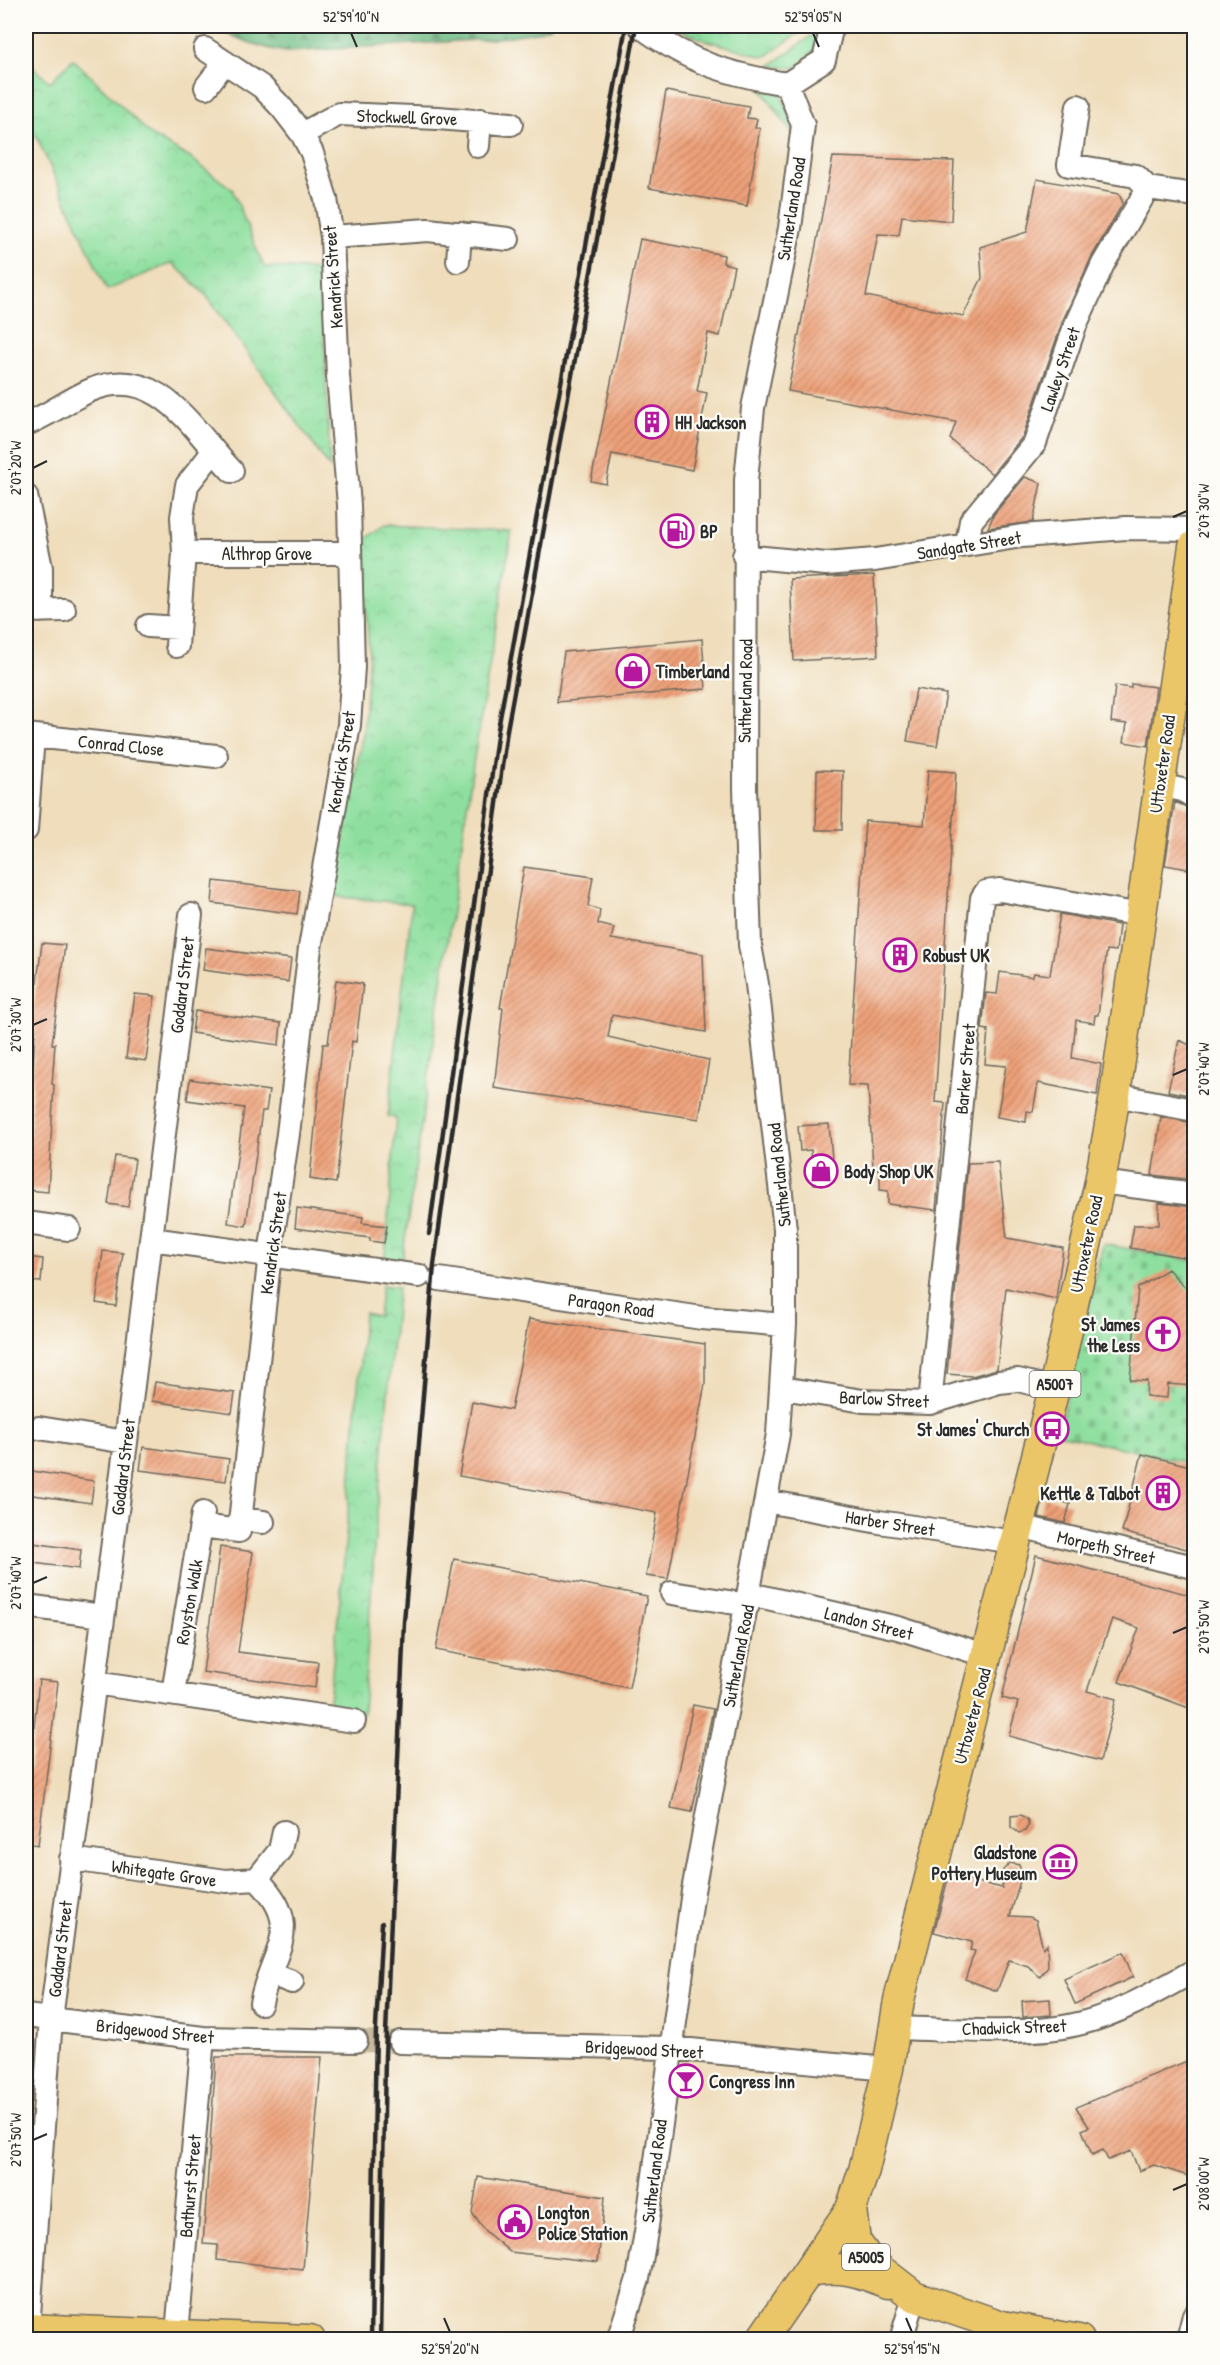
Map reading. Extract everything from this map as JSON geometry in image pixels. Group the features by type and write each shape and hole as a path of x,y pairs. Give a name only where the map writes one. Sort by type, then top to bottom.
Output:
{"main road":[{"name":"Uttoxeter Road","path":"851,2209 864,2170 946,1811 988,1656 1053,1389 1100,1182 1159,785 1184,673 1194,546"},
{"name":"A5007","path":"761,2340 851,2209"},
{"name":"A5005","path":"851,2209 855,2241 871,2263 909,2293"},
{"name":"A5005","path":"809,2271 828,2267 851,2269 909,2293 1002,2326 1079,2340"},
{"path":"27,2329 177,2333 310,2340"}],"street":[{"path":"640,26 661,41 710,67 787,84 824,60 832,26"},
{"name":"Kendrick Street","path":"205,49 262,87 302,134 321,182 332,237 350,553 353,667 349,725 310,948 288,1134 270,1254 240,1519"},
{"path":"206,87 225,62"},
{"name":"Sutherland Road","path":"618,2340 640,2268 693,1891 749,1599 778,1434 782,1388 785,1228 757,984 750,945 744,752 744,556 746,480 753,408 790,228 803,125 787,84"},
{"path":"1078,106 1069,165 1136,176 1148,188 1194,195"},
{"name":"Stockwell Grove","path":"302,134 339,114 480,120 511,124"},
{"name":"Stockwell Grove","path":"478,146 480,120"},
{"name":"Lawley Street","path":"967,544 971,521 1035,443 1075,326 1103,264 1148,188"},
{"path":"332,237 428,230 508,239"},
{"path":"458,261 460,233"},
{"path":"26,424 94,389 117,384 140,385 157,392 186,417 213,452 232,471"},
{"path":"148,626 178,637 184,553 182,517 187,485 213,452"},
{"path":"26,496 41,568 33,611 64,610"},
{"name":"Sandgate Street","path":"744,556 826,564 875,560 1022,536 1126,528 1194,529"},
{"name":"Althrop Grove","path":"184,553 350,553"},
{"path":"26,831 29,735"},
{"name":"Conrad Close","path":"29,735 216,756"},
{"path":"1159,785 1182,790 1194,797"},
{"name":"Barker Street","path":"930,1403 982,898 986,892 1000,890 1140,915"},
{"name":"Goddard Street","path":"27,2329 51,2019 126,1442 191,915"},
{"path":"1114,1095 1194,1110"},
{"path":"1100,1182 1194,1194"},
{"path":"26,1223 69,1229"},
{"name":"Paragon Road","path":"151,1239 270,1254 702,1318 784,1325"},
{"name":"Barlow Street","path":"782,1388 862,1401 930,1403 999,1382 1018,1380 1053,1389"},
{"path":"39,1428 126,1442"},
{"name":"Harber Street","path":"766,1501 879,1522 1017,1534"},
{"name":"Royston Walk","path":"173,1693 203,1519 239,1531 240,1519"},
{"path":"240,1519 263,1522"},
{"name":"Morpeth Street","path":"1017,1534 1194,1567"},
{"name":"Landon Street","path":"672,1593 749,1599 898,1628 988,1656"},
{"path":"26,1606 103,1616"},
{"path":"94,1683 173,1693 329,1728 354,1721"},
{"path":"261,2003 264,1987 282,1978 284,1920 271,1893 257,1879 280,1850 284,1832"},
{"name":"Whitegate Grove","path":"71,1859 225,1881 257,1879"},
{"name":"Chadwick Street","path":"895,2028 1052,2028 1083,2023 1145,1997 1194,1971"},
{"name":"Bridgewood Street","path":"26,2016 203,2038 356,2041"},
{"name":"Bathurst Street","path":"177,2333 203,2038"},
{"name":"Bridgewood Street","path":"400,2042 670,2048 888,2069"},
{"path":"902,2340 909,2293"},
{"path":"1188,2340 1194,2315"}],"green space":[{"path":"211,26 552,26 536,32 492,39 287,52 248,42"},
{"path":"673,26 809,26 765,57 698,38"},
{"path":"825,26 814,51 795,68 770,66"},
{"path":"73,59 152,136 190,158 232,189 264,267 321,270 330,468 206,295 172,263 107,290 26,114 26,61 50,82"},
{"path":"761,89 781,95 800,144"},
{"path":"384,525 512,531 474,758 402,1261 385,1258 396,1118 388,1117 412,904 332,896 363,733 369,654 362,542"},
{"path":"1103,1244 1194,1261 1194,1464 1058,1434"},
{"path":"382,1285 398,1287 376,1523 363,1713 328,1710 344,1560 364,1313 378,1316"}],"building":[{"path":"666,91 749,106 747,118 757,119 755,128 760,128 747,206 649,188"},
{"path":"833,157 954,161 951,221 902,216 899,235 878,234 866,296 963,316 982,278 980,247 1027,232 1037,179 1119,194 1123,203 1091,258 1063,320 1023,436 992,474 950,439 956,422 788,391"},
{"path":"640,239 724,255 723,263 734,266 720,336 708,333 697,391 707,393 692,470 612,454 606,484 591,481"},
{"path":"1025,477 1041,483 1033,522 988,528 994,514"},
{"path":"874,575 878,656 794,661 790,579"},
{"name":"Timberland","path":"702,639 706,689 557,702 564,652"},
{"path":"1131,684 1156,687 1148,746 1124,742 1127,724 1111,722 1115,686 1131,688"},
{"path":"916,689 946,694 937,746 907,741"},
{"path":"817,770 843,771 842,830 816,830"},
{"name":"Robust UK","path":"928,770 956,772 935,1102 945,1103 936,1210 888,1204 888,1191 880,1190 880,1170 873,1167 868,1086 848,1085 865,821 924,825"},
{"path":"1175,802 1194,810 1194,870 1165,865"},
{"path":"524,867 593,877 588,906 600,910 598,924 614,928 611,939 703,954 706,1032 612,1015 608,1037 709,1060 699,1119 494,1088 503,1008 500,1008"},
{"path":"214,881 300,891 297,914 212,903"},
{"path":"1060,914 1119,925 1116,951 1107,950 1098,1015 1095,1015 1094,1023 1076,1020 1072,1058 1101,1064 1097,1095 1038,1083 1033,1112 1027,1111 1026,1122 997,1117 1006,1066 985,1064 988,1030 982,1029 986,993 997,994 1000,972 1033,977 1034,973 1050,975"},
{"path":"42,943 65,945 52,1044 55,1044 52,1084 54,1085 48,1192 27,1190 35,1029 31,1028"},
{"path":"206,948 291,959 288,982 203,970"},
{"path":"336,980 363,984 356,1042 352,1041 336,1183 310,1179 323,1044 328,1044"},
{"path":"135,994 155,996 146,1061 126,1058"},
{"path":"195,1011 281,1023 279,1045 192,1033"},
{"path":"1179,1040 1194,1047 1194,1096 1168,1091"},
{"path":"190,1079 269,1091 266,1111 262,1111 246,1226 228,1223 244,1108 187,1100"},
{"path":"1161,1117 1194,1123 1194,1180 1152,1175"},
{"path":"829,1124 834,1182 814,1184 811,1150 800,1151 798,1126"},
{"path":"115,1156 135,1159 128,1207 108,1204"},
{"path":"998,1162 1007,1238 1063,1248 1056,1299 1006,1288 997,1369 972,1376 947,1374 968,1163"},
{"path":"1159,1203 1194,1207 1194,1259 1130,1248 1134,1225 1159,1225"},
{"path":"297,1208 363,1217 362,1223 387,1226 384,1243 370,1241 370,1238 295,1228"},
{"path":"103,1251 123,1253 116,1306 96,1303"},
{"path":"26,1257 43,1259 41,1282 26,1281"},
{"name":"St James the Less","path":"1168,1269 1188,1290 1194,1291 1189,1369 1194,1370 1194,1373 1193,1386 1168,1384 1167,1398 1146,1396 1147,1381 1130,1380 1138,1288"},
{"path":"529,1319 705,1344 705,1384 668,1579 646,1576 657,1513 459,1476 472,1402 511,1410"},
{"path":"155,1382 235,1393 232,1413 152,1401"},
{"path":"143,1447 229,1459 226,1481 140,1470"},
{"name":"Kettle & Talbot","path":"1142,1454 1194,1467 1194,1551 1122,1532"},
{"path":"26,1470 94,1481 91,1503 26,1494"},
{"name":"Kettle & Talbot","path":"1044,1497 1070,1504 1065,1523 1039,1517"},
{"path":"26,1542 81,1550 79,1569 26,1562"},
{"path":"220,1547 253,1552 238,1652 318,1662 315,1688 203,1672"},
{"path":"1036,1555 1194,1596 1194,1710 1119,1682 1139,1628 1112,1619 1087,1691 1116,1699 1100,1761 1009,1736 1018,1702 1002,1698"},
{"path":"454,1559 647,1596 629,1688 436,1650"},
{"path":"39,1680 58,1682 38,1845 26,1843 26,1803"},
{"path":"693,1705 713,1709 692,1812 671,1808"},
{"path":"1021,1815 1027,1819 1029,1825 1025,1831 1019,1833 1011,1827 1011,1816"},
{"path":"1060,1846 1067,1849 1070,1856 1067,1863 1060,1866 1053,1863 1050,1856 1053,1849"},
{"path":"1010,1863 1019,1865 1022,1874 1010,1916 1030,1917 1036,1920 1043,1948 1047,1944 1048,1967 1040,1977 1028,1966 1009,1960 997,1991 965,1979 975,1951 970,1950 972,1942 934,1932 949,1875 1002,1888 1003,1870"},
{"path":"1123,1952 1133,1977 1075,2004 1064,1979"},
{"path":"1050,1999 1051,2015 1023,2017 1022,2001"},
{"path":"216,2057 322,2057 303,2269 217,2260 218,2245 203,2244"},
{"path":"1194,2058 1194,2178 1154,2165 1139,2171 1131,2151 1108,2160 1103,2150 1092,2155 1082,2130 1089,2127 1076,2107"},
{"name":"Longton Police Station","path":"478,2177 605,2197 598,2262 510,2252 485,2231 472,2213"}],"tunnel":[{"path":"356,2041 400,2042"}],"railway":[{"path":"429,1234 498,729 626,26"},
{"path":"380,2340 385,2056 404,1622 434,1265 507,730 636,26"},
{"path":"371,2340 376,2027 382,1923"}],"place":[{"name":"HH Jackson","path":"652,422"},
{"name":"BP","path":"677,531"},
{"name":"Timberland","path":"633,671"},
{"name":"Robust UK","path":"900,955"},
{"name":"Body Shop UK","path":"821,1171"},
{"name":"St James the Less","path":"1163,1334"},
{"name":"St James' Church","path":"1052,1429"},
{"name":"Kettle & Talbot","path":"1163,1493"},
{"name":"Gladstone Pottery Museum","path":"1060,1862"},
{"name":"Congress Inn","path":"686,2081"},
{"name":"Longton Police Station","path":"515,2222"}]}
